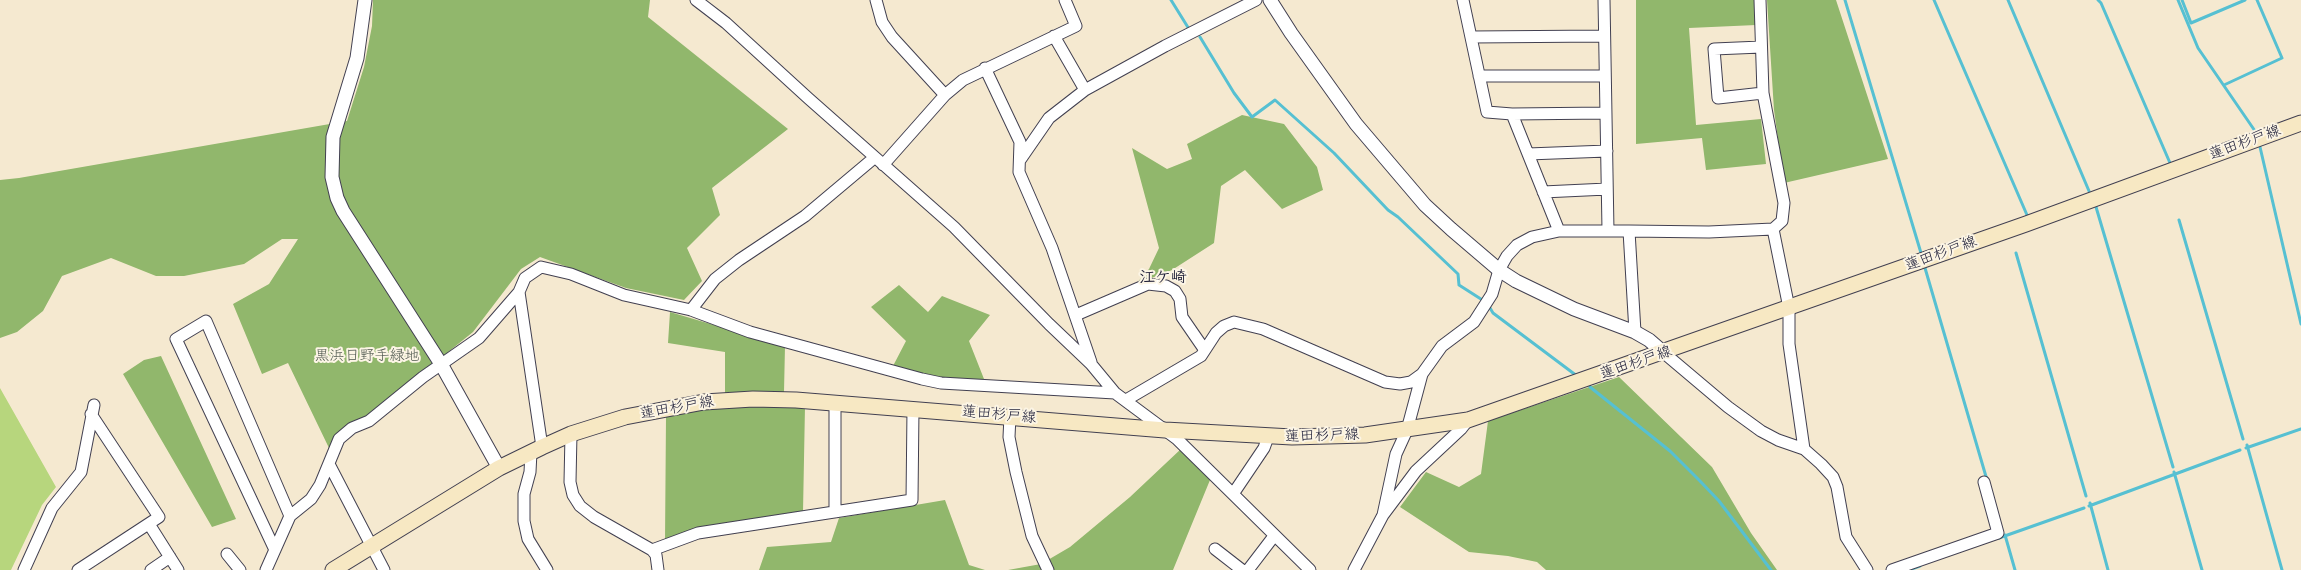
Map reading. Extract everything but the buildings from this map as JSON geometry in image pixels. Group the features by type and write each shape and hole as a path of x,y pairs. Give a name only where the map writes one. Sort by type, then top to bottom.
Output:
{"main road":[{"name":"蓮田杉戸線","path":"333,570 498,468 537,449 571,434 651,411 704,402 753,399 835,402 1165,430 1268,437 1335,437 1407,430 1468,420 1664,353 2301,123"}],"street":[{"path":"365,0 357,58 333,137 334,185 343,211 441,364 498,468"},
{"path":"696,0 726,23 874,158 954,227 1049,324 1091,364 1115,393 1165,430 1310,570"},
{"path":"876,0 882,22 892,37 945,95"},
{"path":"883,165 945,95 963,80 985,68 1076,26 1065,0"},
{"path":"1020,160 1049,118 1085,90 1165,46 1256,0"},
{"path":"1270,0 1291,33 1356,124 1426,204 1499,270 1547,297 1635,332 1649,340 1728,407 1761,431 1778,440 1804,449 1833,477 1837,487 1846,537 1867,570"},
{"path":"1463,0 1487,112 1512,114 1606,113"},
{"path":"1604,0 1608,230"},
{"path":"1126,400 1200,356 1204,349 1224,326 1234,322 1264,329 1385,382 1400,384 1411,382 1422,374 1442,346 1474,322 1492,294 1499,270 1507,256 1517,245 1532,237 1559,231 1608,230 1709,232 1773,229 1782,221 1784,203 1763,93 1760,0"},
{"path":"1054,36 1085,90"},
{"path":"1471,37 1604,36"},
{"path":"1761,47 1714,49 1718,98 1763,93"},
{"path":"985,68 1020,142 1019,172 1052,248 1076,315 1091,364"},
{"path":"1479,76 1605,76"},
{"path":"1512,114 1559,231"},
{"path":"1528,154 1606,151"},
{"path":"691,310 715,279 739,260 805,216 874,158"},
{"path":"1544,192 1607,189"},
{"path":"1773,229 1789,308 1789,344 1804,449"},
{"path":"1629,231 1635,332"},
{"path":"266,570 290,516 311,499 320,485 339,439 352,428 369,421 441,364 479,338 519,292 525,278 541,267 571,274 624,295 691,310 758,334 850,360 941,383 1115,393"},
{"path":"1076,315 1148,284 1166,286 1174,291 1180,299 1182,317 1204,349"},
{"path":"519,292 537,449 524,494 524,521 528,540 546,570"},
{"path":"275,550 176,339 206,321 290,516"},
{"path":"1383,514 1396,454 1407,430 1422,374"},
{"path":"835,402 835,512"},
{"path":"652,550 698,533 912,500 913,408"},
{"path":"24,570 52,508 81,472 92,409 159,517 94,566 78,570"},
{"path":"1010,416 1009,437 1016,472 1032,536 1048,570"},
{"path":"1354,570 1383,514 1416,471 1461,429 1468,420"},
{"path":"571,434 570,482 573,495 580,506 594,517 652,550 656,555 658,570"},
{"path":"1232,494 1264,448 1268,437"},
{"path":"329,464 384,570"},
{"path":"1892,570 1998,533 1984,482"},
{"path":"149,524 178,570"},
{"path":"1248,570 1274,536"},
{"path":"1215,549 1242,570"},
{"path":"227,554 240,570"},
{"path":"151,570 170,557"}],"green space":[{"name":"黒浜日野手緑地","path":"373,0 650,0 648,17 788,129 712,188 720,215 687,248 702,281 684,300 626,288 540,257 521,269 473,332 329,448 288,363 262,374 233,304 269,284 298,239 282,239 244,264 184,276 156,276 111,258 62,276 43,311 17,332 0,338 0,180 19,178 347,121 364,67 372,26"},
{"path":"1636,0 1755,0 1756,25 1689,28 1696,125 1761,119 1766,164 1706,170 1702,138 1636,144"},
{"path":"1767,0 1836,0 1888,159 1784,183 1774,110"},
{"path":"1242,115 1284,124 1317,167 1323,190 1282,209 1245,170 1221,186 1214,243 1172,270 1136,284 1149,269 1159,248 1132,148 1167,169 1192,159 1187,144"},
{"path":"899,285 928,312 942,296 990,315 969,341 984,379 941,379 893,366 906,341 871,307"},
{"path":"670,312 785,346 784,392 725,393 725,352 668,343"},
{"path":"161,356 236,519 212,527 123,374 144,360"},
{"path":"1619,377 1712,467 1751,533 1777,570 1546,570 1537,562 1508,556 1469,552 1400,507 1426,472 1459,487 1481,474 1488,421"},
{"path":"0,388 56,487 42,505 11,570 0,570"},
{"path":"805,406 803,512 687,531 665,541 666,417 717,407"},
{"path":"1182,448 1210,480 1173,570 1008,570 1041,564 1070,547 1130,497"},
{"path":"945,500 969,565 985,570 759,570 767,547 831,542 839,518"}],"waterway":[{"path":"1171,0 1189,29"},
{"path":"1845,0 1921,253"},
{"path":"1934,0 2027,215"},
{"path":"2008,0 2089,191"},
{"path":"2098,0 2101,3 2170,163"},
{"path":"2178,0 2198,48 2255,131"},
{"path":"2182,0 2191,23 2245,0"},
{"path":"2224,85 2282,58 2257,0"},
{"path":"1200,37 1234,93 1252,117 1275,100 1334,153 1388,210 1398,217 1458,274 1459,285 1484,301"},
{"path":"2260,147 2301,324"},
{"path":"2096,207 2173,467"},
{"path":"2179,220 2243,439"},
{"path":"2016,253 2086,496"},
{"path":"1925,268 1987,480"},
{"path":"1490,308 1493,313 1577,376"},
{"path":"1590,387 1670,451 1700,481 1719,501 1771,570"},
{"path":"2246,448 2301,429"},
{"path":"2247,445 2282,570"},
{"path":"2089,506 2240,450"},
{"path":"2174,472 2202,570"},
{"path":"2090,503 2108,570"},
{"path":"1999,538 2084,508"},
{"path":"2005,535 2015,570"},
{"path":"1909,570 1920,566"}],"district":[{"name":"江ケ崎","path":"1163,278"}]}
